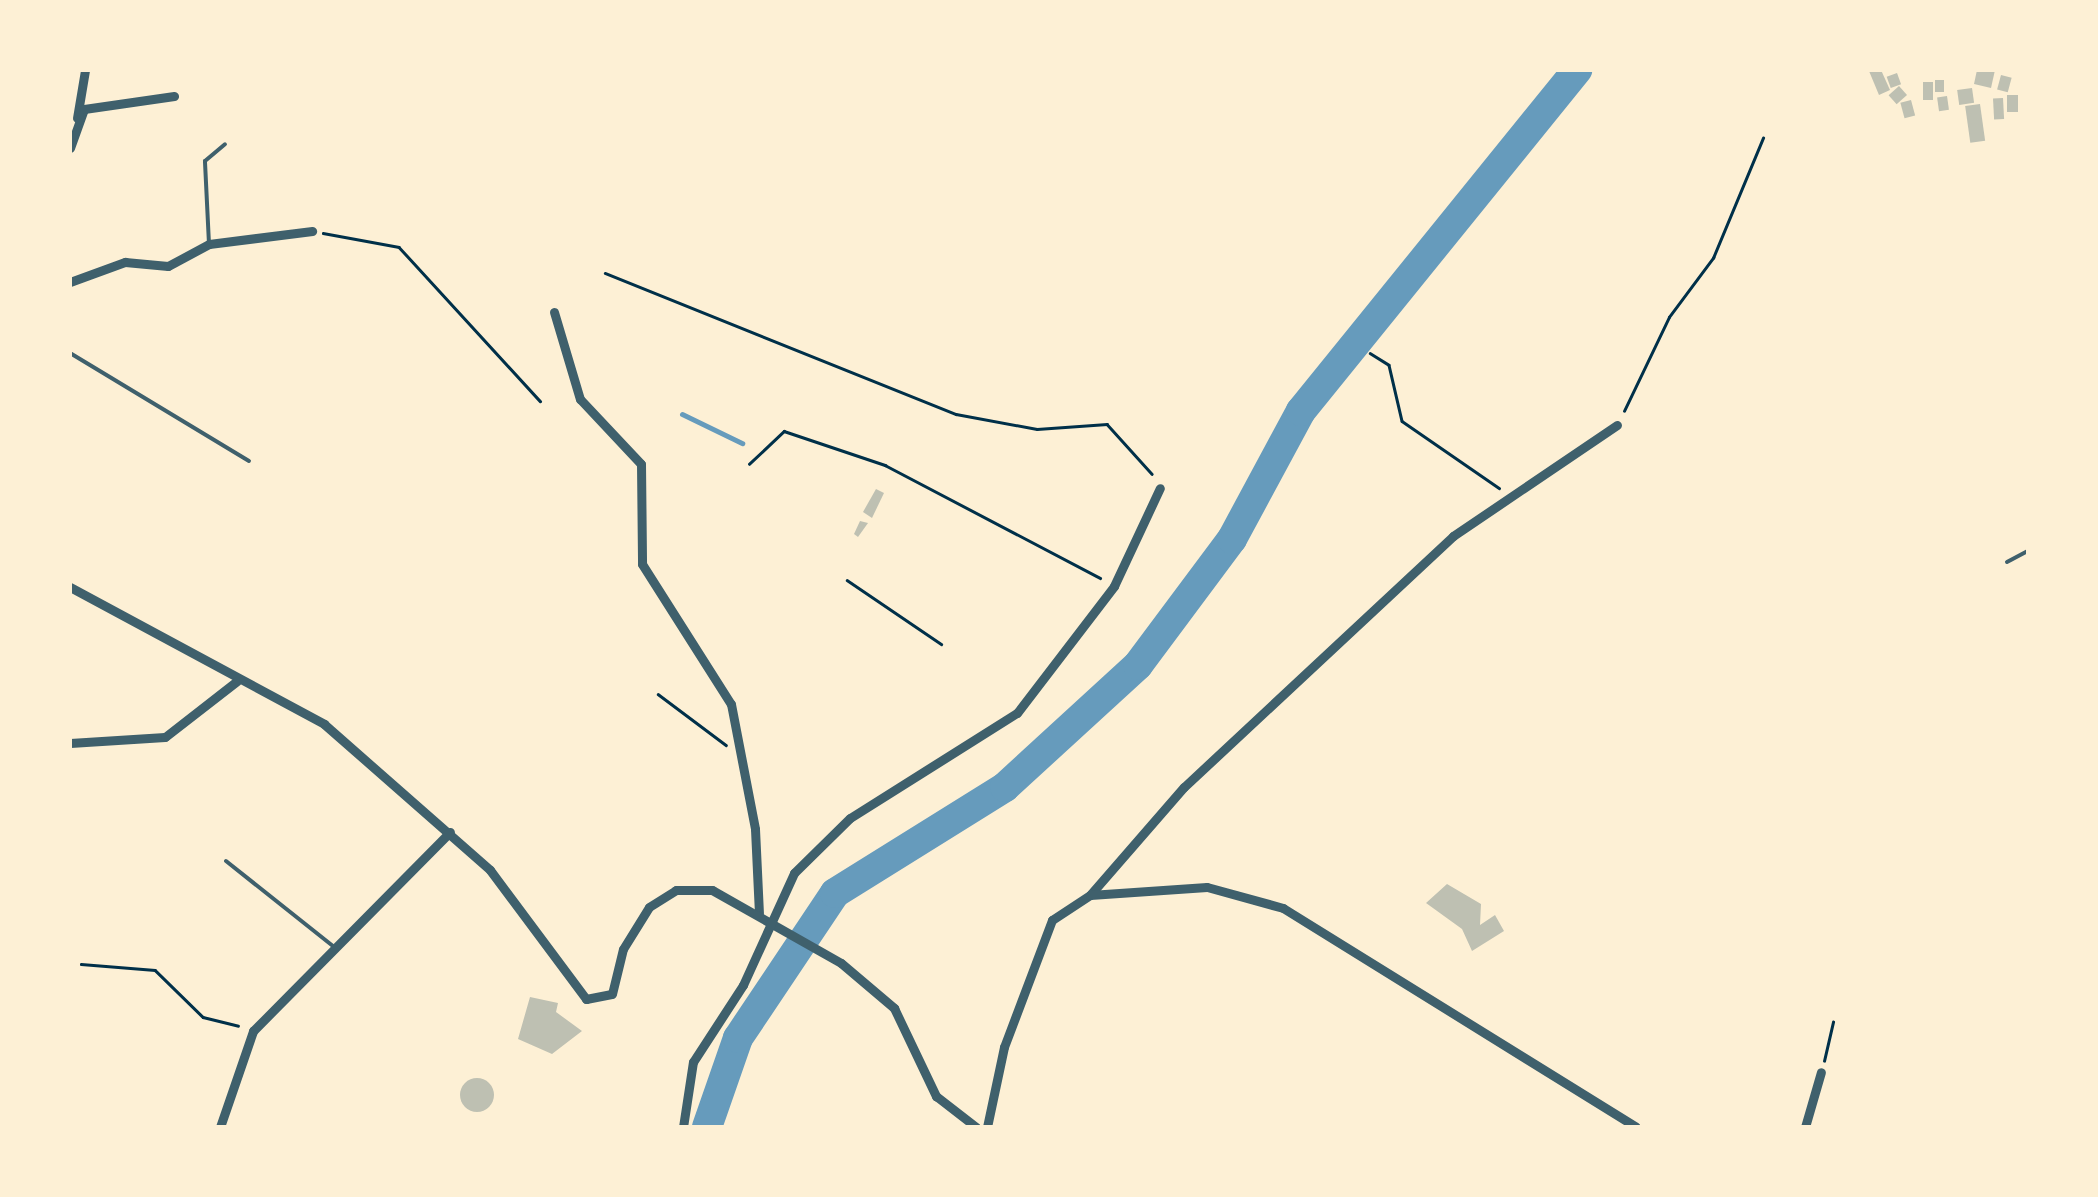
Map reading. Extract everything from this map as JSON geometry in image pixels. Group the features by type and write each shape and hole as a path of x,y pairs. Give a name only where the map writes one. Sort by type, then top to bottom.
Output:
{"street":[{"path":"70,148 85,70"},
{"path":"77,118 92,106 174,96"},
{"path":"70,282 125,262 168,266 209,244 312,231"},
{"path":"554,312 580,399 641,464 642,564 732,704 743,758 763,915"},
{"path":"987,1127 1040,948 1052,920 1090,895 1184,787 1508,494 1617,425"},
{"path":"683,1127 693,1062 743,985 763,915 794,873 850,818 1017,713 1114,586 1160,488"},
{"path":"70,587 237,681 324,724 450,832 586,999 612,994 634,925 676,890 712,890 783,926 841,963 894,1008 936,1096 976,1127"},
{"path":"70,743 164,737 237,681"},
{"path":"220,1127 253,1031 450,832"},
{"path":"1090,895 1207,887 1284,908 1636,1127"},
{"path":"1806,1127 1822,1072"}],"lane":[{"path":"209,244 205,161 226,144"},
{"path":"70,354 249,461"},
{"path":"2007,562 2028,552"},
{"path":"226,861 333,946"}],"path":[{"path":"1617,425 1669,317 1713,258 1763,138"},
{"path":"312,231 400,247 540,401"},
{"path":"605,273 956,414 1037,428 1107,424 1160,488"},
{"path":"1370,354 1389,365 1402,421 1508,494"},
{"path":"749,464 784,432 885,464 1114,586"},
{"path":"847,580 941,644"},
{"path":"658,694 743,758"},
{"path":"81,964 156,970 202,1017 253,1031"},
{"path":"1822,1072 1832,1022"}],"building":[{"path":"1881,70 1890,90 1879,95 1869,71"},
{"path":"1977,70 1995,70 1991,88 1974,84"},
{"path":"1897,73 1901,84 1891,88 1887,77"},
{"path":"2001,75 2012,78 2008,92 1997,89"},
{"path":"1935,80 1944,80 1944,92 1935,92"},
{"path":"1923,82 1933,82 1933,100 1923,100"},
{"path":"1899,86 1907,95 1897,104 1889,95"},
{"path":"1972,88 1974,103 1959,105 1957,90"},
{"path":"2007,95 2018,95 2018,112 2007,112"},
{"path":"1947,96 1949,110 1939,111 1937,97"},
{"path":"2003,98 2004,119 1994,119 1993,99"},
{"path":"1911,100 1915,115 1905,118 1900,103"},
{"path":"1980,104 1985,141 1970,143 1965,106"},
{"path":"876,489 884,493 872,518 863,512"},
{"path":"860,521 868,523 858,537 854,534"},
{"path":"1447,884 1481,904 1480,925 1495,915 1504,931 1472,951 1462,929 1426,903"},
{"path":"530,997 558,1003 556,1012 582,1031 552,1054 518,1039"},
{"path":"477,1078 489,1083 494,1095 489,1107 477,1112 465,1107 460,1095 465,1083"}],"waterway":[{"path":"707,1127 738,1038 835,893 1005,787 1138,665 1232,539 1301,411 1577,70"},
{"path":"682,414 742,443"}]}
